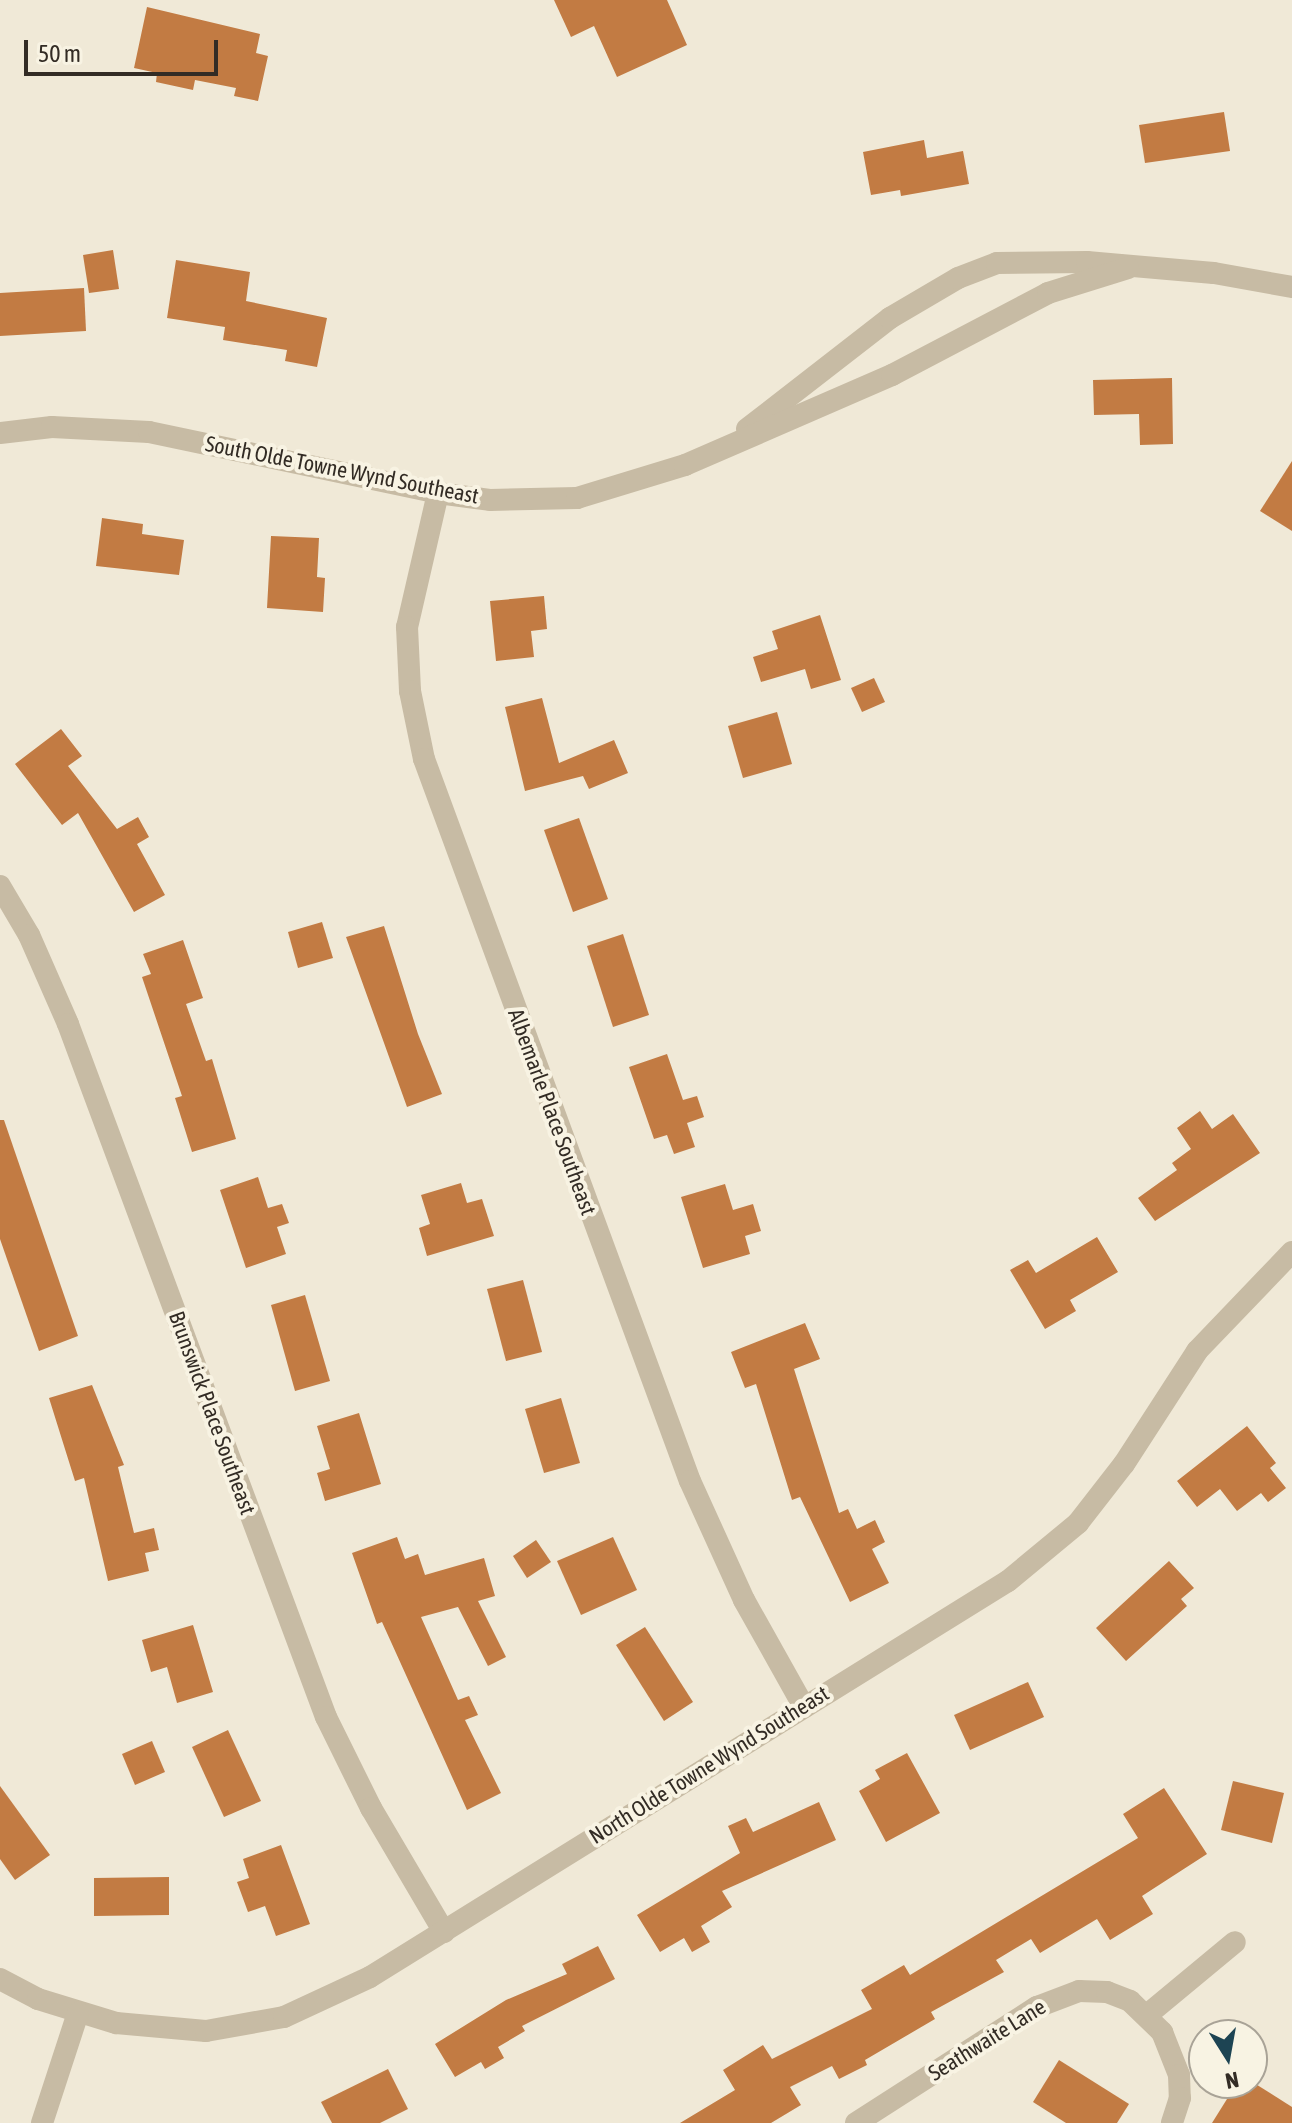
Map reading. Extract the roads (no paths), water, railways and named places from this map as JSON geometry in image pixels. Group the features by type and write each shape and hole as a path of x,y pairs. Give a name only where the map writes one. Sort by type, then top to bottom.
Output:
{"street":[{"name":"South Olde Towne Wynd Southeast","path":"723,447 890,318 973,271 1026,260 1214,273 1292,287"},
{"name":"South Olde Towne Wynd Southeast","path":"0,433 52,427 149,432 438,493 490,500 577,498 648,479 892,375 1061,288 1128,268"},
{"name":"Albemarle Place Southeast","path":"438,493 407,627 410,691 424,759 690,1481 744,1600 804,1707"},
{"name":"Brunswick Place Southeast","path":"0,886 29,935 68,1024 326,1717 371,1808 444,1932"},
{"name":"North Olde Towne Wynd Southeast","path":"0,1979 78,2013 162,2030 247,2027 321,2002 444,1932 1008,1581 1078,1523 1124,1464 1197,1351 1292,1252"},
{"path":"1147,2015 1235,1942"},
{"name":"Seathwaite Lane","path":"856,2123 1058,1996 1107,1992 1147,2015 1173,2053 1179,2075 1180,2098 1172,2123"},
{"path":"42,2123 78,2013"}]}
